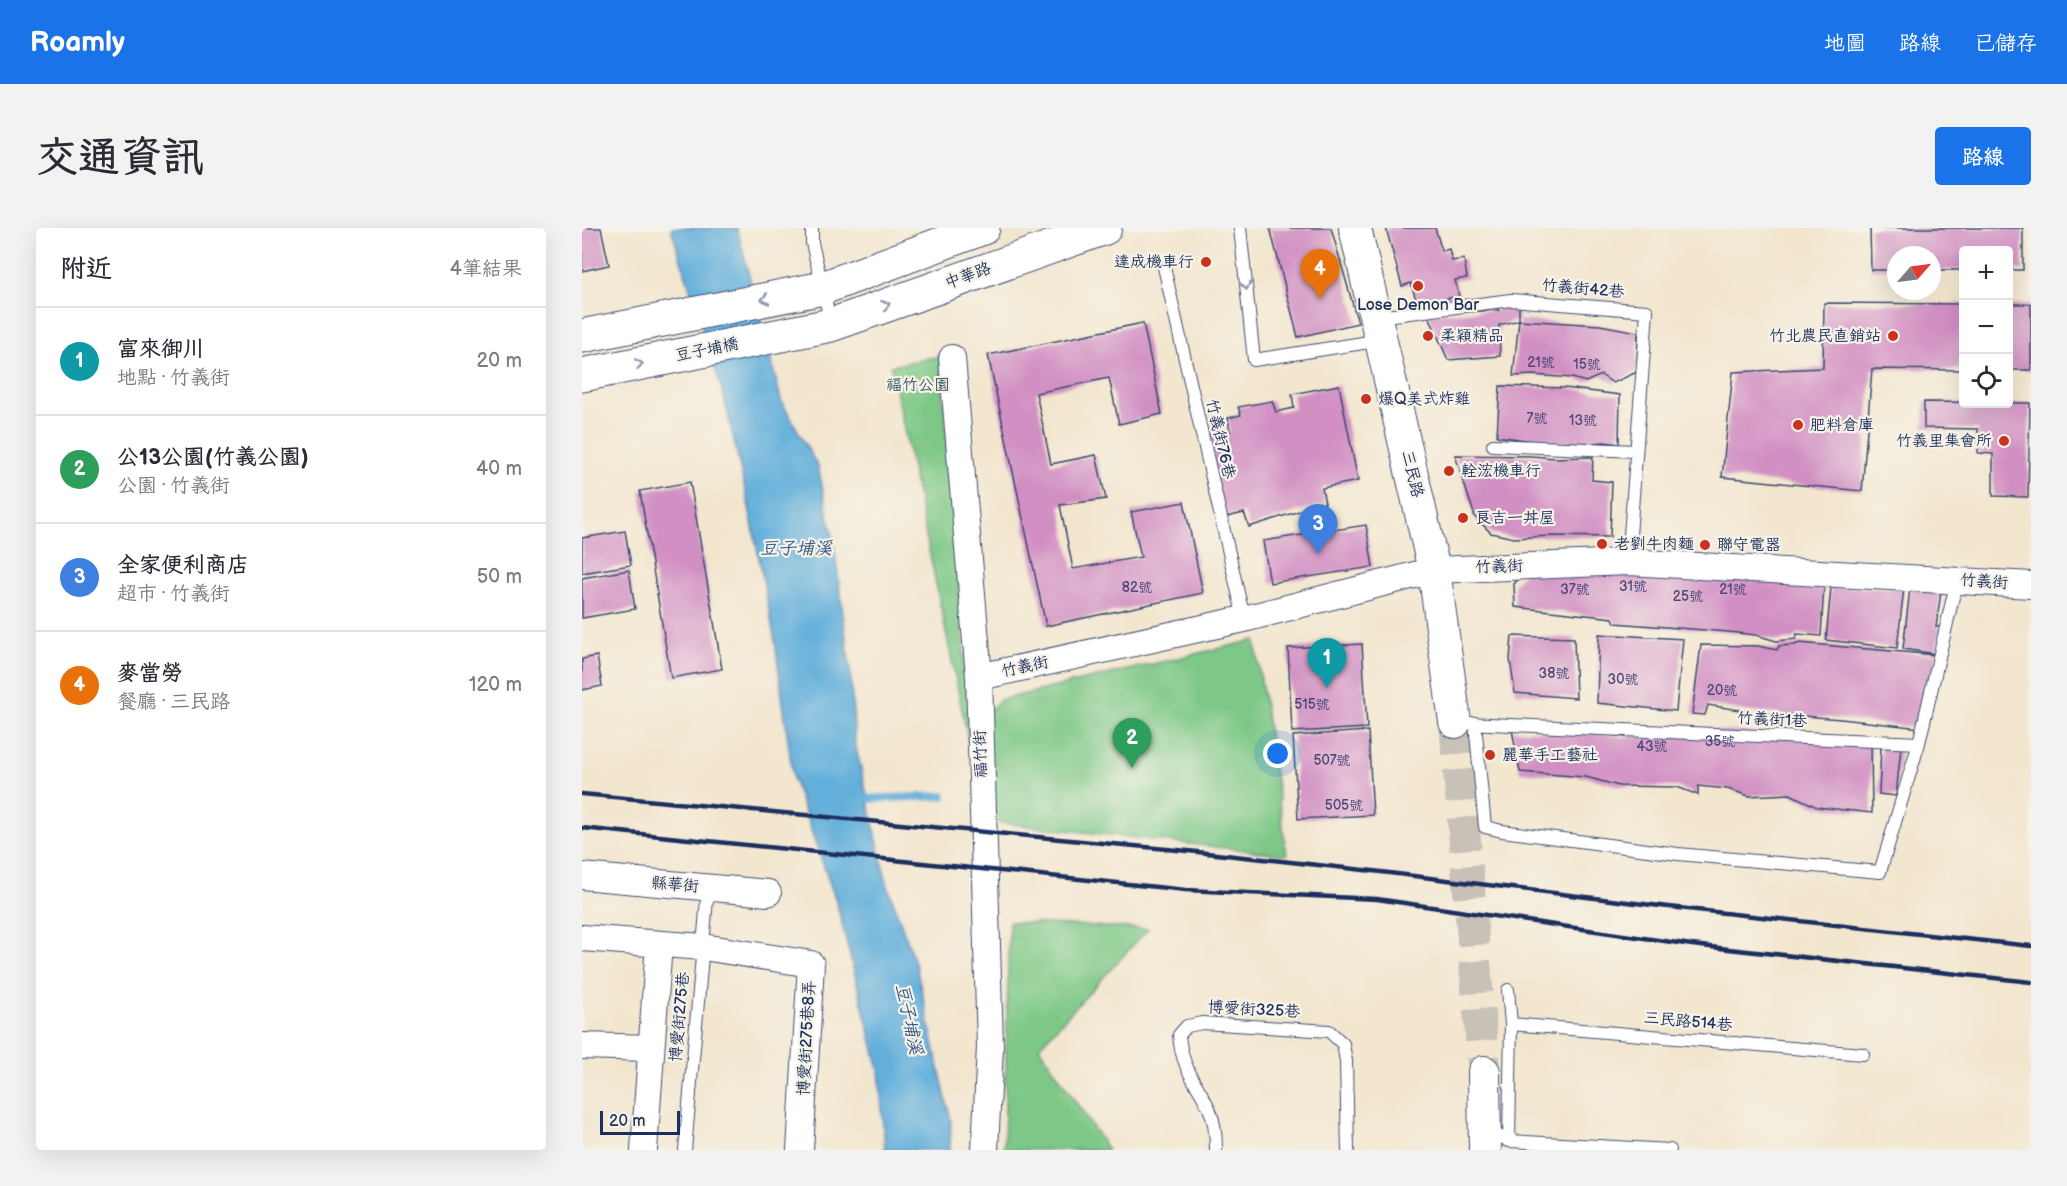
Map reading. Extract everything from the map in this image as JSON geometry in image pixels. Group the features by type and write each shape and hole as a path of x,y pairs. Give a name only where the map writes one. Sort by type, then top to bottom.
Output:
{"main road":[{"path":"582,336 823,288 983,228"},
{"name":"中華路","path":"831,325 1105,228"},
{"name":"豆子埔橋","path":"582,375 831,325"}],"street":[{"name":"三民路","path":"1355,228 1434,570 1465,723"},
{"name":"福竹街","path":"952,358 979,677 990,1046 985,1150"},
{"name":"竹義街","path":"979,677 1244,619 1434,570 1628,562 2031,585"},
{"name":"縣華街","path":"582,876 768,893"},
{"path":"582,938 703,947"},
{"path":"644,1150 659,944"},
{"name":"博愛街275巷8弄","path":"703,947 811,963 800,1150"},
{"path":"582,1046 651,1048"},
{"path":"1484,1072 1493,1140"}],"lane":[{"path":"812,228 812,243 831,325"},
{"path":"1240,228 1254,360 1379,329"},
{"name":"竹義街76巷","path":"1164,267 1244,619"},
{"name":"竹義街42巷","path":"1379,329 1511,300 1647,311 1628,562"},
{"path":"1493,445 1636,452"},
{"path":"1465,723 1485,827 1678,854 1880,872 1919,743 1956,580"},
{"name":"竹義街1巷","path":"1465,723 1919,743"},
{"name":"博愛街275巷","path":"685,1150 708,888"},
{"path":"1508,990 1511,1024 1493,1140 1670,1150"},
{"name":"博愛街325巷","path":"1216,1150 1216,1133 1209,1110 1194,1085 1181,1055 1179,1035 1188,1026 1202,1023 1329,1031 1338,1038 1343,1044 1346,1061 1348,1150"},
{"name":"三民路514巷","path":"1511,1024 1863,1054"}],"green space":[{"name":"福竹公園","path":"940,356 973,763 891,366"},
{"path":"1255,640 1287,855 994,822 985,715 1000,700"},
{"path":"1009,922 1148,929 1039,1047 1108,1150 1004,1150"}],"water":[{"name":"豆子埔溪","path":"671,228 737,228 781,400 818,467 833,537 850,668 855,743 887,884 916,966 951,1121 950,1150 885,1150 879,1070 837,904 793,779 775,641 748,502 724,397"}],"building":[{"path":"582,228 601,228 609,265 582,271"},
{"path":"1270,228 1331,228 1358,323 1298,337"},
{"path":"1386,228 1435,228 1442,251 1449,249 1452,261 1464,259 1467,278 1455,280 1459,296 1424,303 1426,310 1419,310 1411,283 1402,286"},
{"path":"1870,228 2023,228 2023,270 2013,270 2013,246 1959,246 1959,270 1941,270 1941,246 1887,246 1887,270 1871,270"},
{"name":"肥料倉庫","path":"1824,303 1959,304 1959,370 1872,369 1862,491 1722,477 1733,372 1823,368"},
{"path":"2013,304 2031,304 2031,370 2013,370"},
{"path":"1498,306 1519,306 1519,320 1499,325 1500,356 1448,360 1428,314 1499,310"},
{"path":"1519,320 1600,325 1638,332 1637,372 1613,383 1601,375 1586,382 1572,378 1513,376"},
{"path":"1143,323 1162,414 1119,424 1109,378 1036,393 1051,464 1096,455 1106,499 1060,505 1073,569 1141,557 1131,512 1184,502 1203,593 1046,626 988,355"},
{"path":"1339,385 1358,481 1322,488 1325,503 1249,527 1244,513 1222,518 1203,436 1230,432 1228,418 1241,415 1238,407 1272,401 1276,412 1294,408 1292,394"},
{"path":"1500,386 1565,388 1620,395 1619,444 1541,442 1497,436"},
{"name":"竹義里集會所","path":"1924,402 1959,402 1959,408 2013,408 2013,403 2030,403 2028,497 1993,496 1993,454 1978,453 1978,429 1924,428"},
{"path":"1455,455 1593,457 1592,480 1612,482 1610,537 1514,538 1491,533 1475,517"},
{"path":"690,482 722,669 671,678 640,491"},
{"path":"1366,525 1373,567 1270,583 1263,541"},
{"path":"625,531 631,565 582,573 582,538"},
{"path":"1527,569 1681,574 1824,584 1821,636 1797,634 1796,639 1776,641 1756,635 1615,623 1613,618 1515,607 1514,584"},
{"path":"629,570 635,609 582,618 582,578"},
{"path":"1831,587 1904,588 1897,648 1826,640"},
{"path":"1910,588 1941,592 1936,627 1940,627 1936,654 1903,649"},
{"path":"1599,634 1683,639 1676,711 1597,703"},
{"path":"1512,636 1574,638 1576,698 1515,693 1510,659"},
{"path":"1799,643 1937,655 1920,728 1752,712 1708,705 1705,715 1692,714 1701,645 1758,646 1777,650 1779,646"},
{"path":"1362,644 1367,728 1292,732 1288,648"},
{"path":"597,656 602,686 582,690 582,659"},
{"path":"1681,727 1871,743 1872,813 1817,807 1790,794 1749,796 1728,789 1698,786 1698,795 1677,787 1619,786 1586,777 1520,772 1512,730 1591,733 1625,737"},
{"path":"1368,731 1373,815 1298,819 1293,736"},
{"path":"1881,745 1901,747 1896,796 1879,794"}],"waterway":[{"path":"862,799 943,796"}],"tunnel":[{"path":"1455,722 1484,1072"}],"railway":[{"path":"582,794 1188,851 2031,946"},
{"path":"582,828 1186,890 1377,899 1692,945 2031,982"}],"place":[{"name":"達成機車行","path":"1206,262"},
{"name":"Lose Demon Bar","path":"1418,286"},
{"name":"麥當勞","path":"1320,299"},
{"name":"柔穎精品","path":"1428,336"},
{"name":"竹北農民直銷站","path":"1893,336"},
{"name":"爆Q美式炸雞","path":"1366,399"},
{"name":"肥料倉庫","path":"1798,425"},
{"name":"竹義里集會所","path":"2004,441"},
{"name":"輇浤機車行","path":"1449,471"},
{"name":"良吉一丼屋","path":"1463,518"},
{"name":"老劉牛肉麵","path":"1602,544"},
{"name":"聯守電器","path":"1705,545"},
{"name":"全家便利商店","path":"1318,554"},
{"name":"富來御川","path":"1327,688"},
{"name":"麗華手工藝社","path":"1490,755"},
{"name":"公13公園(竹義公園)","path":"1132,768"}]}
